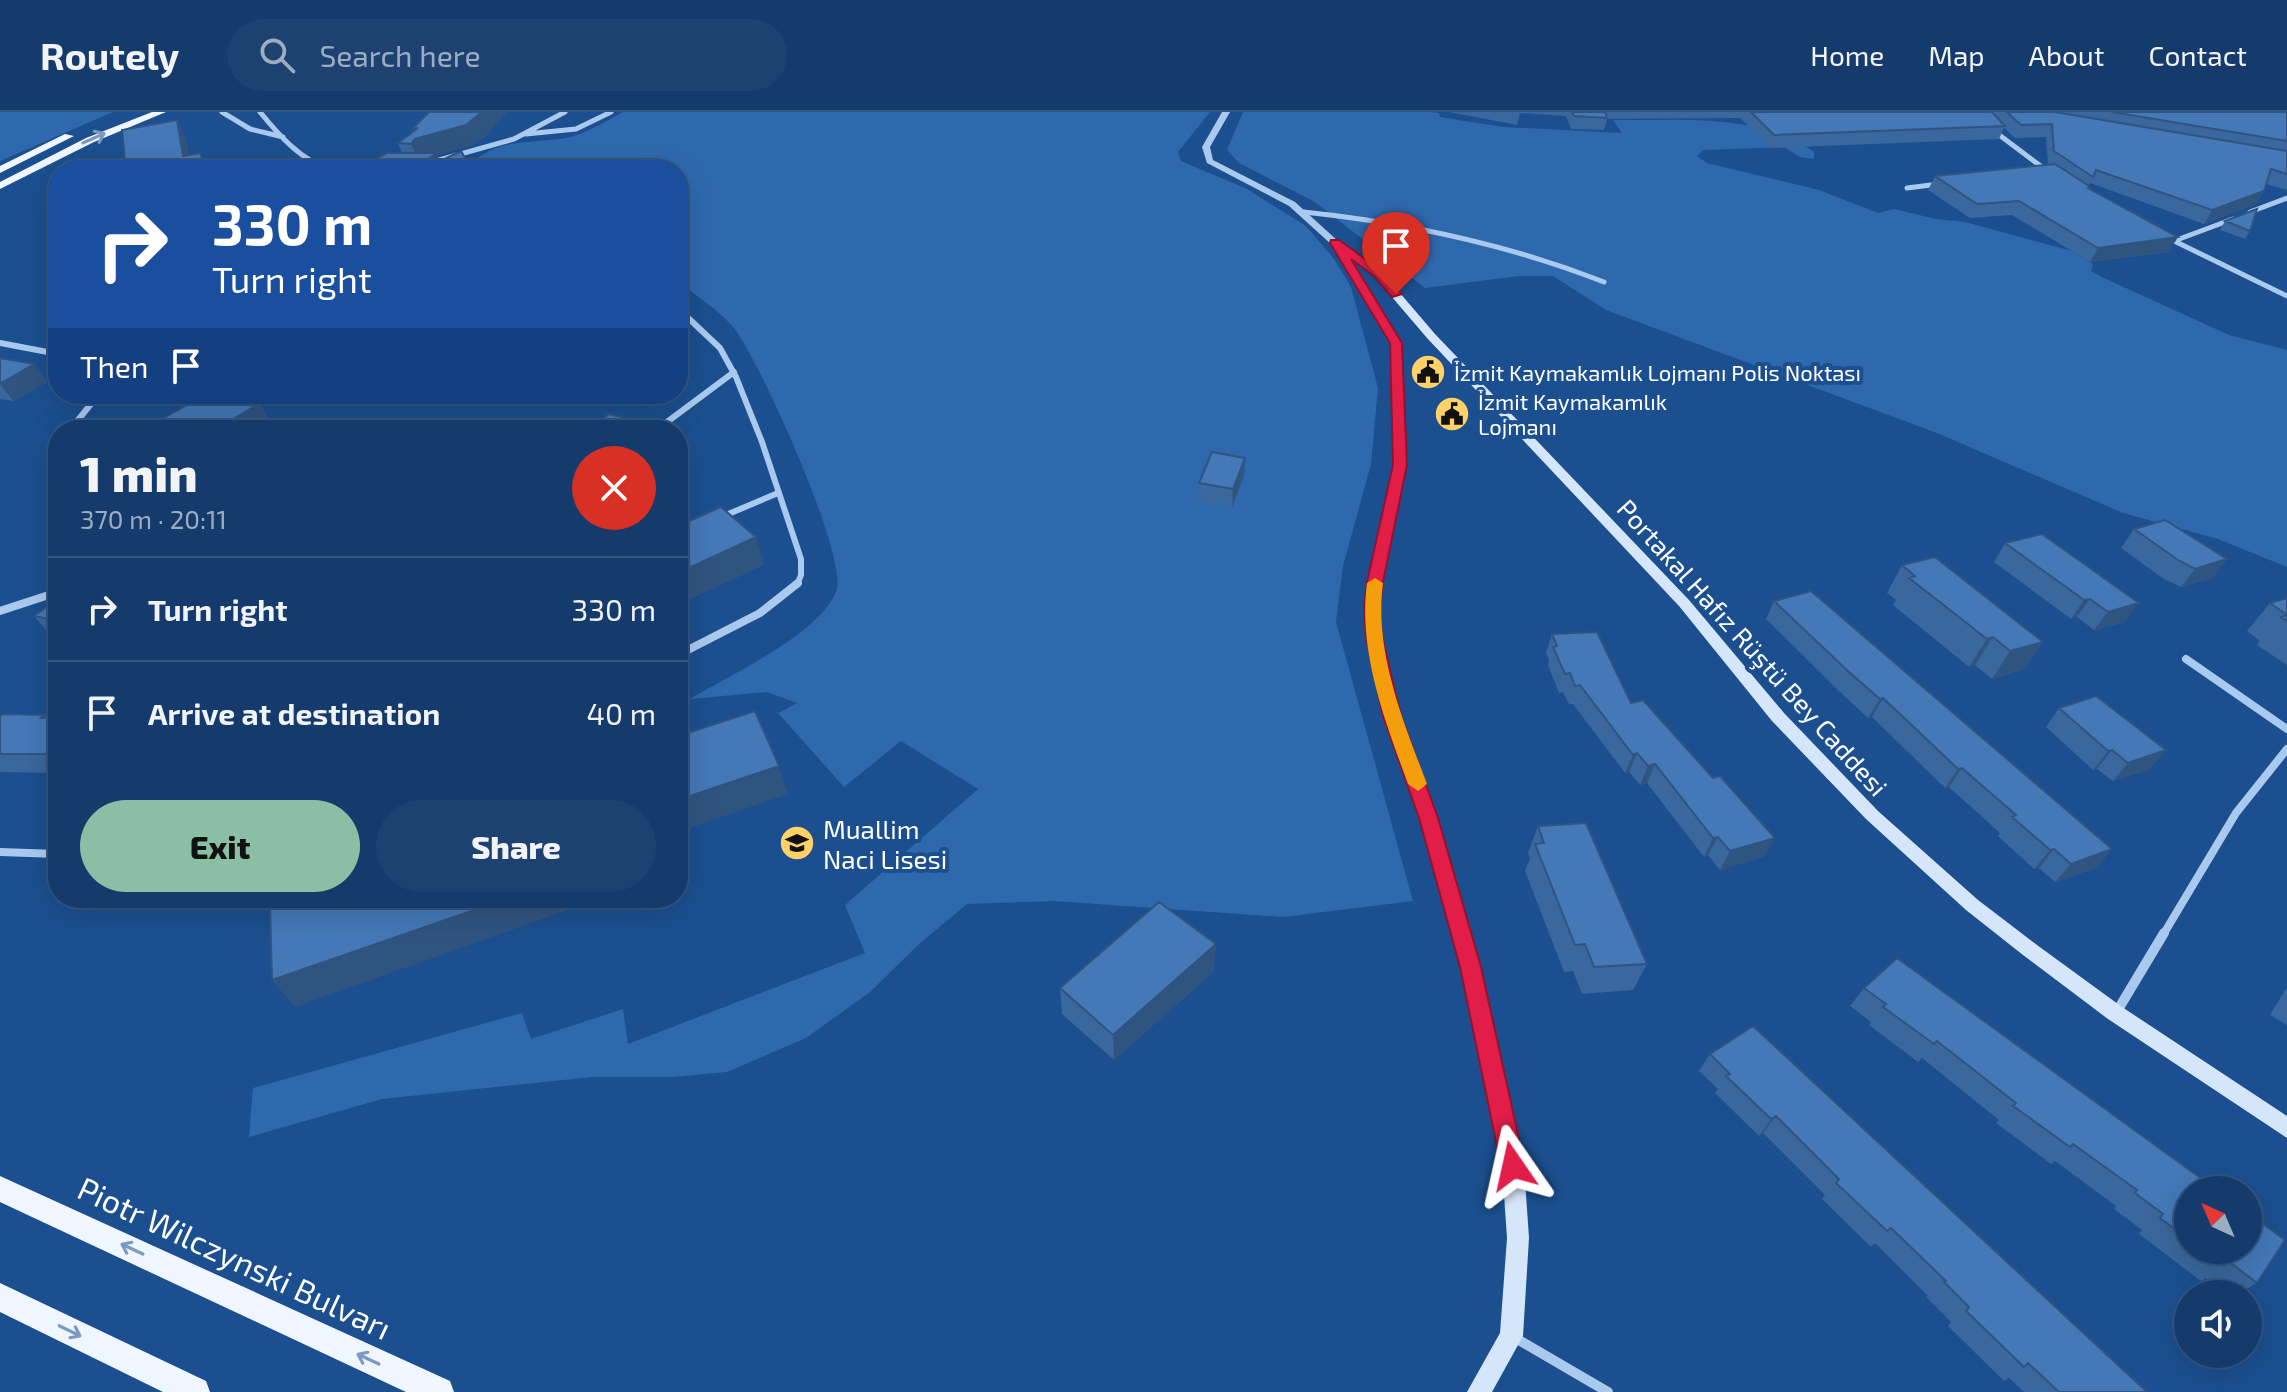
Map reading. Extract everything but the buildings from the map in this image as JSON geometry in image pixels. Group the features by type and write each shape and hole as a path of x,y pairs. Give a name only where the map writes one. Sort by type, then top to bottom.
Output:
{"main road":[{"path":"0,170 128,112"},
{"path":"51,160 90,140 161,112"},
{"path":"0,186 48,161"},
{"path":"1335,243 1396,343 1400,465 1375,582 1372,608 1374,637 1392,716 1428,818 1471,967 1513,1166 1518,1238 1511,1336 1479,1392"},
{"name":"Portakal Hafız Rüştü Bey Caddesi","path":"1335,243 1378,274 1431,336 1684,603 1778,717 1839,783 1972,905 2115,1013 2287,1128"},
{"name":"Piotr Wilczynski Bulvarı","path":"0,1189 439,1392"},
{"path":"0,1297 195,1392"}],"street":[{"path":"222,112 250,129 285,138"},
{"path":"260,112 312,160"},
{"path":"441,160 525,134 565,112"},
{"path":"525,134 576,129 611,112"},
{"path":"1226,112 1206,147 1210,161 1280,196 1304,212 1335,243"},
{"path":"1982,112 1994,131 2054,175"},
{"path":"465,160 478,151"},
{"path":"2027,170 2042,167"},
{"path":"1907,188 1946,183"},
{"path":"2174,241 2287,198"},
{"path":"1304,212 1394,223 1480,241 1551,261 1604,282"},
{"path":"2162,234 2287,296"},
{"path":"688,318 720,348 734,372 762,442 801,559 802,571 798,583 771,606 688,650"},
{"path":"0,343 48,352"},
{"path":"670,420 734,372"},
{"path":"78,420 91,404"},
{"path":"706,524 778,493"},
{"path":"0,611 48,595"},
{"path":"2186,659 2287,729"},
{"path":"2115,1013 2236,813 2287,749"},
{"path":"0,852 48,854"},
{"path":"1511,1336 1608,1392"}],"shaded area":[{"path":"0,112 113,112 0,161"},
{"path":"623,112 1210,112 1178,152 1181,161 1247,189 1306,226 1334,259 1351,287 1378,388 1371,464 1343,566 1336,622 1413,901 1283,917 1053,901 967,904 919,944 870,992 806,1038 727,1072 673,1077 592,1077 382,1099 249,1137 253,1088 522,1013 531,1039 623,1009 628,1044 865,953 845,905 978,789 901,741 844,787 778,713 797,703 767,692 690,699 771,653 811,623 836,592 837,572 800,460 746,347 728,321 688,289 688,160 478,160 488,151 500,147 571,137"},
{"path":"1243,112 1430,112 1439,113 1440,117 1503,127 1622,133 1613,120 1717,121 1743,125 1792,139 1814,152 1814,159 1800,157 1784,147 1703,150 1697,156 1707,163 1819,190 1878,213 1894,209 1965,222 2072,251 2093,264 2091,271 2104,278 2229,335 2287,350 2287,567 2218,539 2123,513 1937,433 1606,310 1553,276 1519,276 1425,288 1315,202 1239,163 1227,150"}],"slow traffic":[{"path":"1375,583 1372,608 1381,673 1392,716 1418,784"}],"place":[{"name":"İzmit Kaymakamlık Lojmanı Polis Noktası","path":"1428,372"},
{"name":"İzmit Kaymakamlık Lojmanı","path":"1452,414"},
{"name":"Muallim Naci Lisesi","path":"797,843"}],"route":[{"path":"1396,294 1378,274 1335,243 1396,343 1400,465 1375,582 1372,608 1374,637 1392,716 1412,766 1471,967 1513,1166"}]}
